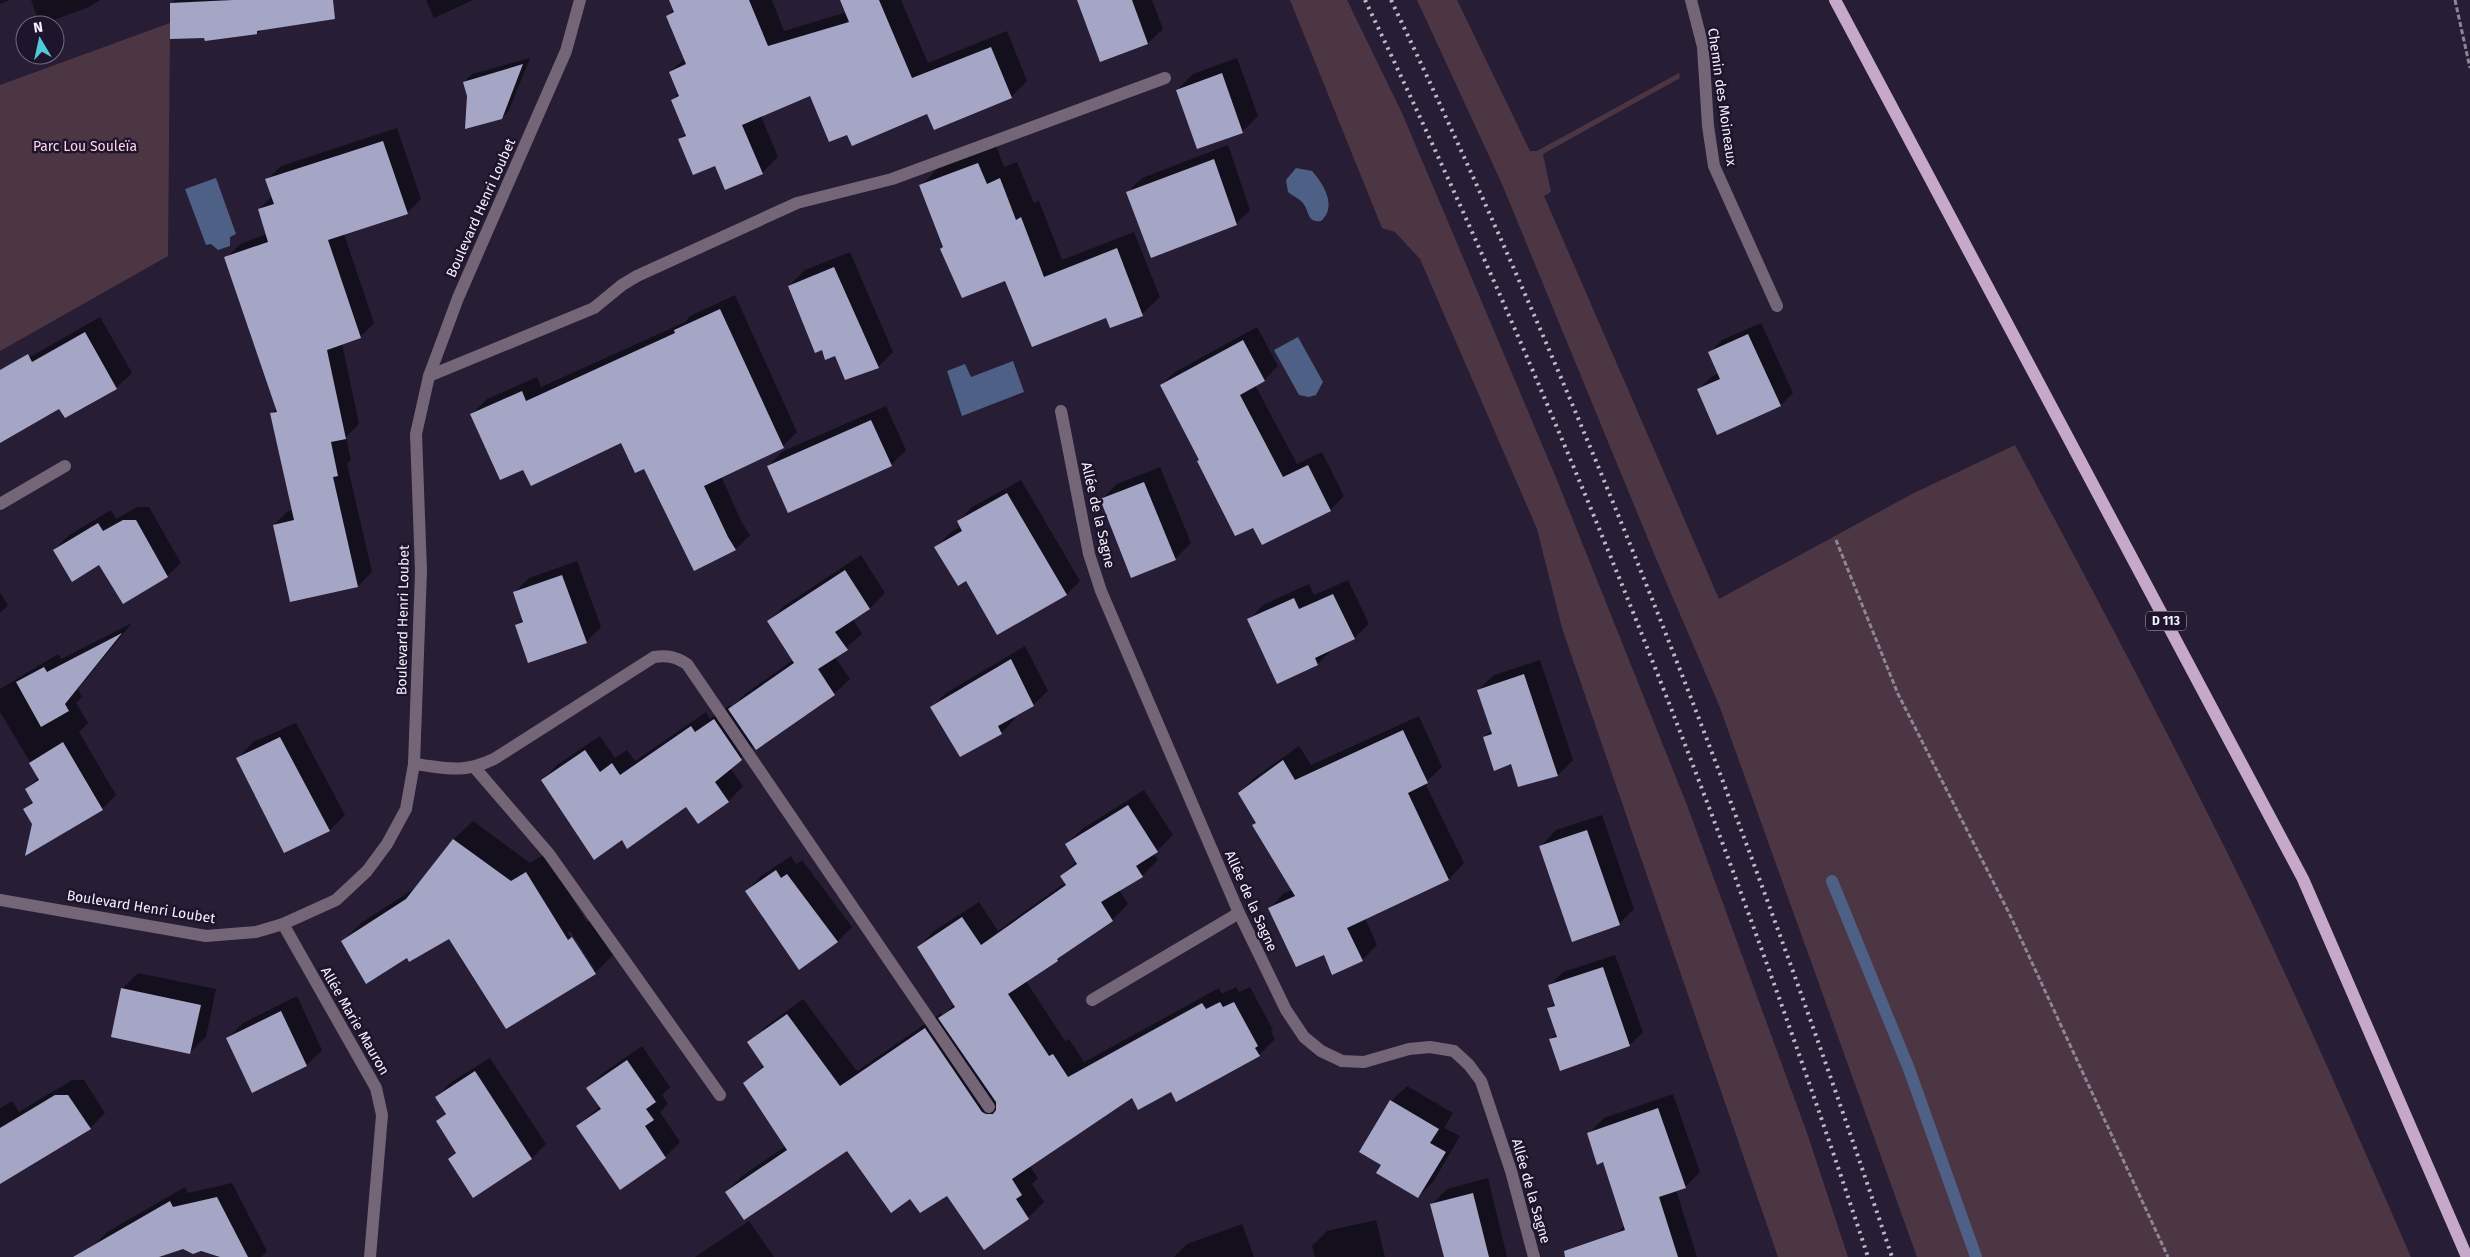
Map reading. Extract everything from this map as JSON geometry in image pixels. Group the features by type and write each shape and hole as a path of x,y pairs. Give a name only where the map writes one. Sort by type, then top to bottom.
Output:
{"main road":[{"name":"D 113","path":"1835,0 2303,880 2467,1257"}],"street":[{"name":"Boulevard Henri Loubet","path":"0,900 206,936 256,932 283,924 336,900 367,871 387,844 406,809 414,764 421,571 416,434 429,376 458,298 566,51 580,0"},
{"name":"Chemin des Moineaux","path":"1691,0 1703,47 1708,126 1714,166 1777,306"},
{"path":"429,376 594,308 622,285 637,276 797,203 892,179 1165,78"},
{"name":"Allée de la Sagne","path":"1061,411 1089,554 1101,591 1239,913 1286,1010 1304,1037 1321,1051 1342,1061 1364,1062 1409,1050 1430,1047 1454,1051 1469,1065 1481,1081 1508,1162 1534,1257"},
{"path":"0,504 65,466"},
{"path":"414,764 457,769 474,768 494,759 654,658 666,656 678,658 687,664 989,1107"},
{"path":"474,768 549,854 720,1095"},
{"path":"1092,1000 1239,913"},
{"name":"Allée Marie Mauron","path":"283,924 376,1088 382,1115 370,1257"}],"path":[{"path":"2455,0 2470,68"},
{"path":"1836,540 1898,694 2009,913 2168,1257"}],"green space":[{"path":"1290,0 1347,0 1402,113 1557,480 1687,805 1807,1133 1848,1257 1778,1257 1562,628 1537,529 1420,259 1395,232 1382,228"},
{"path":"1417,0 1457,0 1530,151 1537,151 1679,73 1680,78 1543,154 1551,192 1544,196 1719,599 1912,494 2015,445 2124,649 2229,856 2300,1005 2411,1257 1917,1257 1719,705 1655,556 1502,184"},
{"name":"Parc Lou Souleïa","path":"170,23 168,256 0,351 0,85 55,65 65,65 65,61"}],"water":[{"path":"1296,168 1312,171 1324,188 1329,202 1326,215 1321,221 1313,220 1302,202 1288,192 1286,180"},
{"path":"216,178 236,234 230,237 230,246 218,250 211,244 206,245 185,189"},
{"path":"1298,337 1323,382 1316,395 1309,397 1299,395 1274,350"},
{"path":"1013,361 1024,392 962,416 947,371 965,364 971,377"}],"building":[{"path":"233,0 333,0 335,19 257,31 257,34 205,41 204,38 170,39 170,3"},
{"path":"669,0 749,0 768,46 849,22 840,0 879,0 912,78 991,47 1012,98 934,130 927,114 852,146 847,135 829,142 810,96 742,125 763,174 725,190 715,166 693,175 678,139 686,136 671,100 679,96 669,72 686,64 666,16 674,12"},
{"path":"1077,0 1132,0 1148,44 1100,62"},
{"path":"523,64 502,119 465,129 467,96 463,82"},
{"path":"1222,73 1243,133 1197,149 1176,90"},
{"path":"383,141 408,214 328,240 361,338 327,350 346,439 331,442 338,476 333,477 358,587 290,602 273,525 294,520 270,413 277,412 224,257 268,242 258,209 274,204 265,179"},
{"path":"1214,159 1237,225 1151,258 1126,192"},
{"path":"978,163 987,184 1000,178 1016,220 1021,217 1044,277 1117,248 1143,316 1110,328 1106,318 1032,347 1005,281 962,298 940,249 943,247 919,185"},
{"path":"834,267 879,368 845,380 835,356 825,360 822,350 815,353 788,286"},
{"path":"720,309 784,448 704,486 736,550 694,571 644,469 635,473 621,443 531,486 523,470 500,480 470,414 522,391 526,401 675,333 674,330"},
{"path":"85,332 117,389 65,418 59,409 0,443 0,370 28,354 32,362"},
{"path":"1748,334 1781,406 1717,435 1697,389 1720,379 1708,352"},
{"path":"1243,340 1265,381 1240,395 1283,477 1308,465 1331,511 1262,545 1253,528 1235,536 1197,461 1199,460 1160,385"},
{"path":"871,420 892,466 788,513 767,466"},
{"path":"1144,482 1176,560 1131,578 1100,499"},
{"path":"1007,493 1067,595 997,635 966,581 958,586 934,547 962,531 957,521"},
{"path":"123,520 136,520 168,577 123,604 99,565 72,582 53,550 98,523 103,531"},
{"path":"845,570 870,609 835,632 848,650 818,669 835,695 756,750 728,709 794,663 767,621"},
{"path":"562,575 587,643 528,663 515,625 523,622 513,592"},
{"path":"1333,594 1355,639 1315,658 1318,665 1277,684 1247,619 1294,598 1299,609"},
{"path":"122,633 65,704 69,711 41,727 16,682 44,667 47,672"},
{"path":"1011,659 1034,706 998,726 1002,734 960,757 930,707"},
{"path":"1524,674 1558,776 1518,787 1511,764 1494,771 1483,737 1492,734 1477,690"},
{"path":"714,719 742,760 715,782 729,802 698,824 686,807 627,849 622,840 594,860 541,780 585,750 600,772 612,763 620,775 691,726 695,732"},
{"path":"1403,730 1428,783 1408,793 1449,880 1347,928 1363,961 1332,975 1324,955 1296,967 1268,908 1295,896 1252,825 1256,823 1238,793 1283,760 1295,780"},
{"path":"280,737 330,831 284,853 236,758"},
{"path":"63,742 103,810 25,856 32,824 23,809 33,803 25,789 39,780 29,763"},
{"path":"1128,805 1158,852 1136,866 1143,877 1101,902 1113,921 1008,994 1049,1056 1053,1054 1068,1077 1202,1003 1206,1009 1220,1002 1223,1007 1234,1002 1258,1046 1255,1048 1260,1056 1176,1102 1171,1092 1138,1110 1132,1098 1012,1179 1022,1195 1016,1199 1029,1219 984,1250 947,1196 920,1213 910,1199 891,1213 847,1151 744,1220 725,1192 787,1150 743,1083 764,1067 747,1042 787,1014 840,1086 925,1028 982,1112 993,1114 996,1110 996,1102 938,1018 955,1007 917,947 962,917 981,945 1066,885 1060,876 1077,864 1065,844"},
{"path":"1587,830 1620,925 1572,942 1539,846"},
{"path":"453,839 511,881 526,872 568,940 572,937 596,974 506,1029 449,939 409,962 407,958 366,984 341,941 406,899"},
{"path":"776,870 781,878 787,874 838,942 799,970 745,891"},
{"path":"1603,967 1630,1046 1560,1071 1549,1039 1557,1037 1547,1008 1555,1006 1548,985"},
{"path":"121,988 201,1005 190,1054 111,1037"},
{"path":"281,1011 307,1066 252,1093 226,1038"},
{"path":"627,1060 656,1102 646,1109 654,1120 645,1126 666,1158 620,1190 576,1126 601,1109 586,1088"},
{"path":"475,1071 532,1159 473,1198 448,1159 456,1153 436,1121 446,1114 435,1097"},
{"path":"55,1095 68,1095 91,1129 0,1184 0,1128"},
{"path":"1390,1100 1439,1129 1430,1143 1446,1152 1418,1198 1376,1173 1381,1165 1359,1152"},
{"path":"1658,1108 1686,1188 1659,1197 1678,1257 1565,1257 1564,1251 1625,1230 1603,1162 1597,1165 1587,1133"},
{"path":"1473,1193 1489,1257 1444,1257 1430,1204"},
{"path":"217,1197 248,1257 220,1257 201,1251 193,1254 183,1249 159,1257 73,1257 170,1201 173,1207"}],"waterway":[{"path":"1832,881 1909,1069 1976,1257"}],"railway":[{"path":"1365,0 1437,153 1506,308 1636,621 1757,937 1868,1257"},
{"path":"1391,0 1531,308 1661,621 1781,937 1892,1257"}]}
